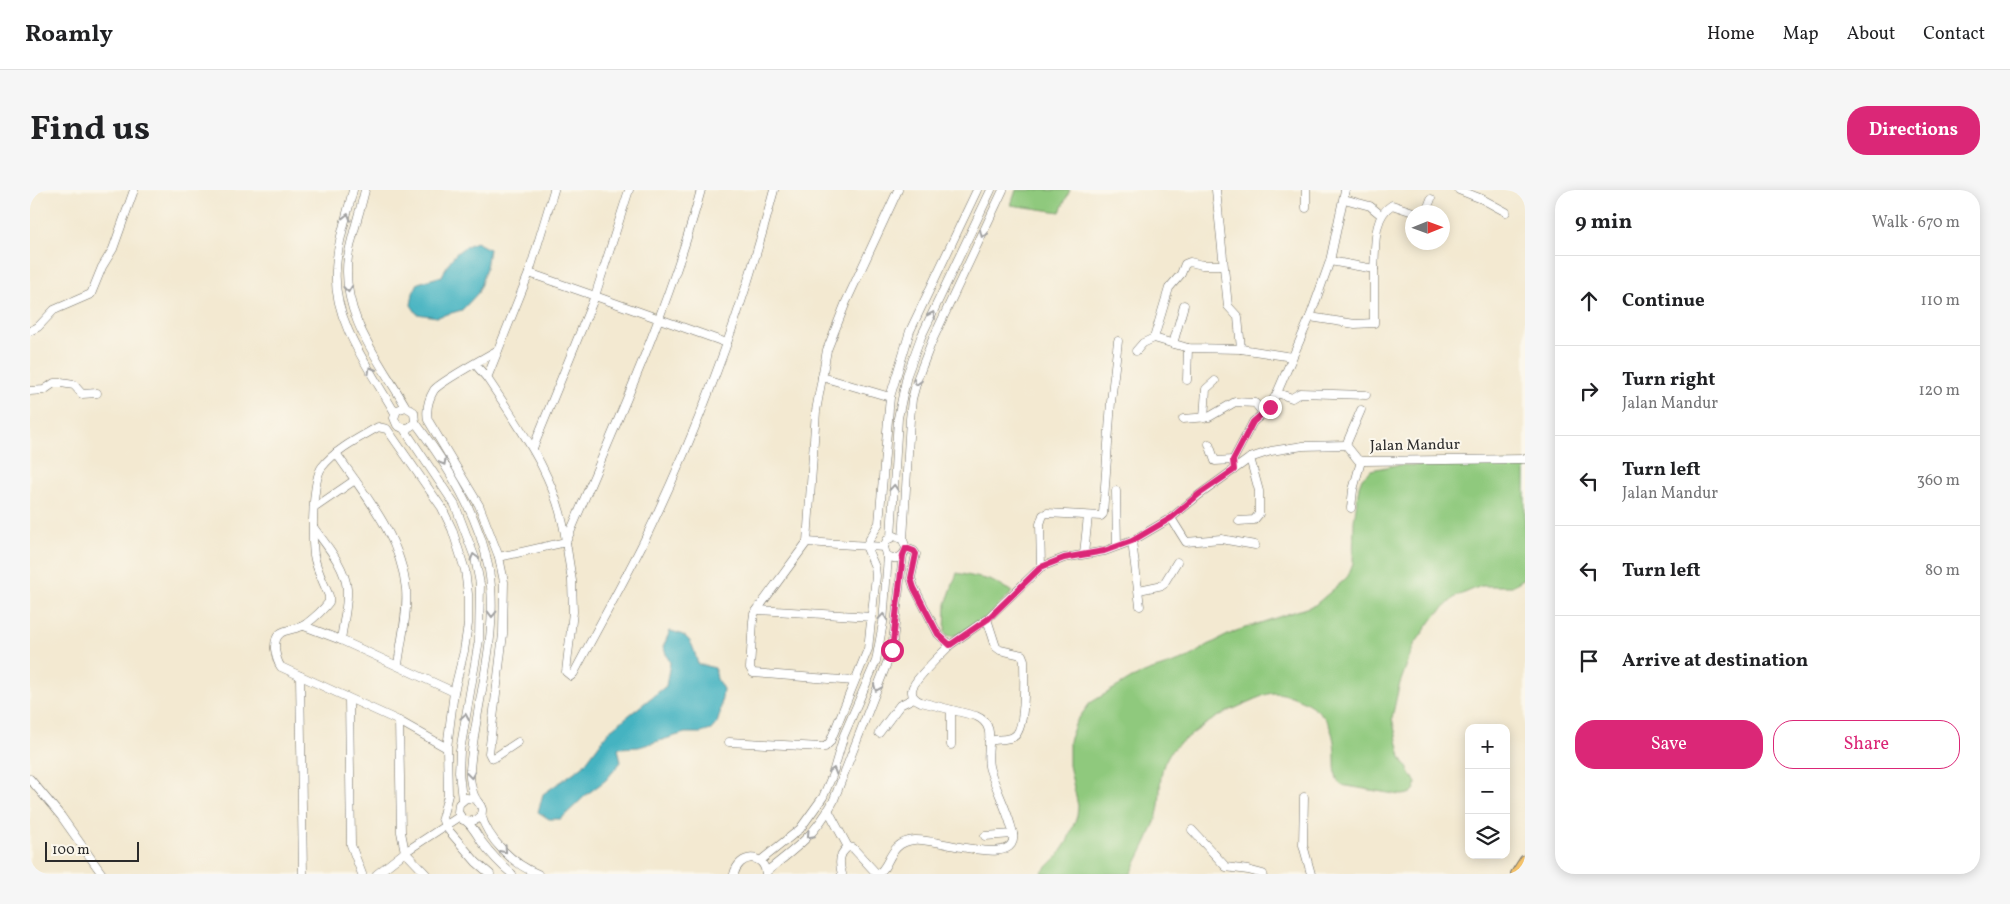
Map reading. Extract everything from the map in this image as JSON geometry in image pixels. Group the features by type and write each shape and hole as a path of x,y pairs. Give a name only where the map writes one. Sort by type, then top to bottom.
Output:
{"street":[{"path":"353,190 337,254 336,288 339,305 344,323 395,413 396,423 404,429 455,505 475,558 480,584 479,640 460,751 459,772 462,800 458,808 463,818 473,826 480,840 497,862 512,874"},
{"path":"365,190 348,256 348,288 356,322 409,408 416,416 415,422 411,427 404,429"},
{"path":"487,378 529,273 554,190"},
{"path":"533,448 595,296 629,190"},
{"path":"566,542 660,319 683,254 702,190"},
{"path":"475,364 487,378 533,448 555,497 565,531 573,594 572,627 566,672 571,676 646,537 689,440 727,343 751,273 774,190"},
{"path":"854,681 753,673 750,668 753,621 754,614 759,610 807,542 816,410 827,350 836,324 898,190"},
{"path":"866,546 879,523 890,396 910,331 977,190"},
{"path":"760,862 800,828 823,797 832,776 844,735 876,661 883,624 888,556 884,547 890,537 898,418 907,375 921,338 991,190"},
{"path":"733,874 736,866 748,858 760,862 766,873 810,837 828,810 843,778 856,739 892,650 904,548 912,399 932,341 1004,190"},
{"path":"1216,190 1228,306 1238,317 1241,349"},
{"path":"1306,190 1306,208"},
{"path":"1234,470 1233,460 1253,422 1263,413 1278,393 1310,317 1330,261 1346,190"},
{"path":"1459,190 1482,198 1506,212"},
{"path":"30,332 38,327 54,310 91,294 102,268 113,249 131,192"},
{"path":"1344,199 1370,206 1382,215"},
{"path":"1429,205 1431,199"},
{"path":"1310,317 1355,324 1374,323 1374,269 1377,227 1382,215 1392,205 1405,209"},
{"path":"1330,261 1374,269"},
{"path":"1154,338 1169,288 1181,274 1185,264 1190,262 1202,265 1223,265"},
{"path":"529,273 727,343"},
{"path":"1173,344 1184,305"},
{"path":"1136,351 1143,343 1154,338 1188,348 1241,349 1292,357"},
{"path":"1041,567 1040,524 1043,515 1047,513 1101,516 1103,514 1111,402 1118,341"},
{"path":"1187,380 1188,348"},
{"path":"498,350 436,388 427,408 428,420 480,505 499,557 504,582 503,634 489,753 494,758 518,742"},
{"path":"822,377 890,396"},
{"path":"1204,418 1206,389 1215,381"},
{"path":"30,391 44,390 54,383 61,382 74,385 82,394 97,393"},
{"path":"1278,393 1292,398 1300,393 1366,395"},
{"path":"1182,419 1204,418 1214,415 1235,402 1256,403 1263,413"},
{"path":"395,413 400,408 419,405 427,408"},
{"path":"828,810 848,847 853,848 877,874 883,870 891,853 908,841 923,840 989,856 1002,856 1009,853 1012,849 1013,834 986,761 989,730 985,722 976,716 921,702 914,698 912,691 915,683 950,645 988,619 1041,567 1064,558 1104,551 1132,541 1171,518 1199,494 1250,458 1271,451 1303,446 1346,445 1361,410"},
{"path":"415,422 439,454 472,516 484,549 489,570 492,595 490,642 474,730 470,774 476,799 481,806 483,821 490,834 509,856 528,870 538,874"},
{"path":"447,748 399,721 300,676 279,664 275,644 277,638 283,632 304,626 327,605 330,599 314,557 314,508 317,475 321,468 336,453 378,426 387,429 445,515 459,548 465,570 468,594 468,624 464,651 454,692 447,748 448,795 442,818 442,828 490,874"},
{"path":"1209,444 1215,461 1233,460"},
{"name":"Jalan Mandur","path":"1346,445 1358,460 1361,461 1525,459"},
{"path":"336,453 389,534 403,572 406,607 398,665"},
{"path":"1239,521 1254,520 1259,514 1258,491 1250,458"},
{"path":"1351,508 1353,490 1361,461"},
{"path":"314,508 355,480"},
{"path":"1116,491 1117,546"},
{"path":"1084,554 1088,516"},
{"path":"1171,518 1186,542 1221,539 1255,545"},
{"path":"314,528 342,573 347,589 341,640"},
{"path":"890,537 895,536 904,548 914,551 916,554 911,578 914,588 938,634 950,645"},
{"path":"1132,541 1140,606"},
{"path":"499,557 566,542"},
{"path":"807,542 884,547"},
{"path":"729,742 824,747 830,742 868,649 876,576 875,567 866,546"},
{"path":"888,556 893,558 904,548"},
{"path":"1139,590 1163,585 1177,562"},
{"path":"330,599 347,597"},
{"path":"759,610 872,617"},
{"path":"988,619 996,647 1000,650 1022,655 1024,660 1020,730 1014,737 989,741"},
{"path":"304,626 398,665 454,692"},
{"path":"300,676 303,874"},
{"path":"879,733 900,705 914,698"},
{"path":"349,699 352,845 362,874"},
{"path":"951,745 952,710"},
{"path":"399,721 400,824 405,852 426,874"},
{"path":"30,779 61,816 97,873"},
{"path":"1304,797 1303,845 1311,874"},
{"path":"462,800 476,799"},
{"path":"377,874 405,852 442,828 463,818 475,821 481,814"},
{"path":"1192,830 1222,864 1230,869 1263,874"},
{"path":"985,836 1013,834"},
{"path":"842,874 840,858 843,851 848,847"}],"green space":[{"path":"1016,190 1070,190 1060,212 1011,205"},
{"path":"1525,463 1525,578 1512,586 1481,586 1455,597 1434,617 1414,645 1399,686 1392,718 1401,757 1416,783 1413,791 1409,794 1400,795 1341,785 1337,779 1334,741 1325,719 1316,709 1302,700 1285,694 1271,693 1217,717 1195,731 1170,753 1162,769 1156,819 1131,874 1040,874 1057,857 1067,842 1077,816 1078,806 1069,765 1069,741 1076,722 1090,703 1132,678 1186,659 1236,631 1315,605 1348,576 1353,563 1354,521 1359,486 1362,478 1371,470 1396,465 1477,466"},
{"path":"957,573 990,580 1013,592 984,620 967,631 949,636 945,633 946,604"}],"water":[{"path":"476,242 489,249 486,268 478,293 462,310 437,317 417,314 411,305 413,293 418,283 442,276 455,255"},
{"path":"670,631 683,635 690,641 698,664 715,668 717,679 723,689 717,723 711,730 701,733 685,733 639,747 618,748 621,762 606,780 586,795 561,819 549,819 538,812 543,794 583,766 609,731 666,686 670,663 663,647"}],"route":[{"path":"892,650 903,555 906,548 914,551 916,554 911,578 914,588 938,634 950,645 988,619 1041,567 1064,558 1104,551 1132,541 1171,518 1199,494 1234,470 1233,460 1253,422 1270,407"}]}
